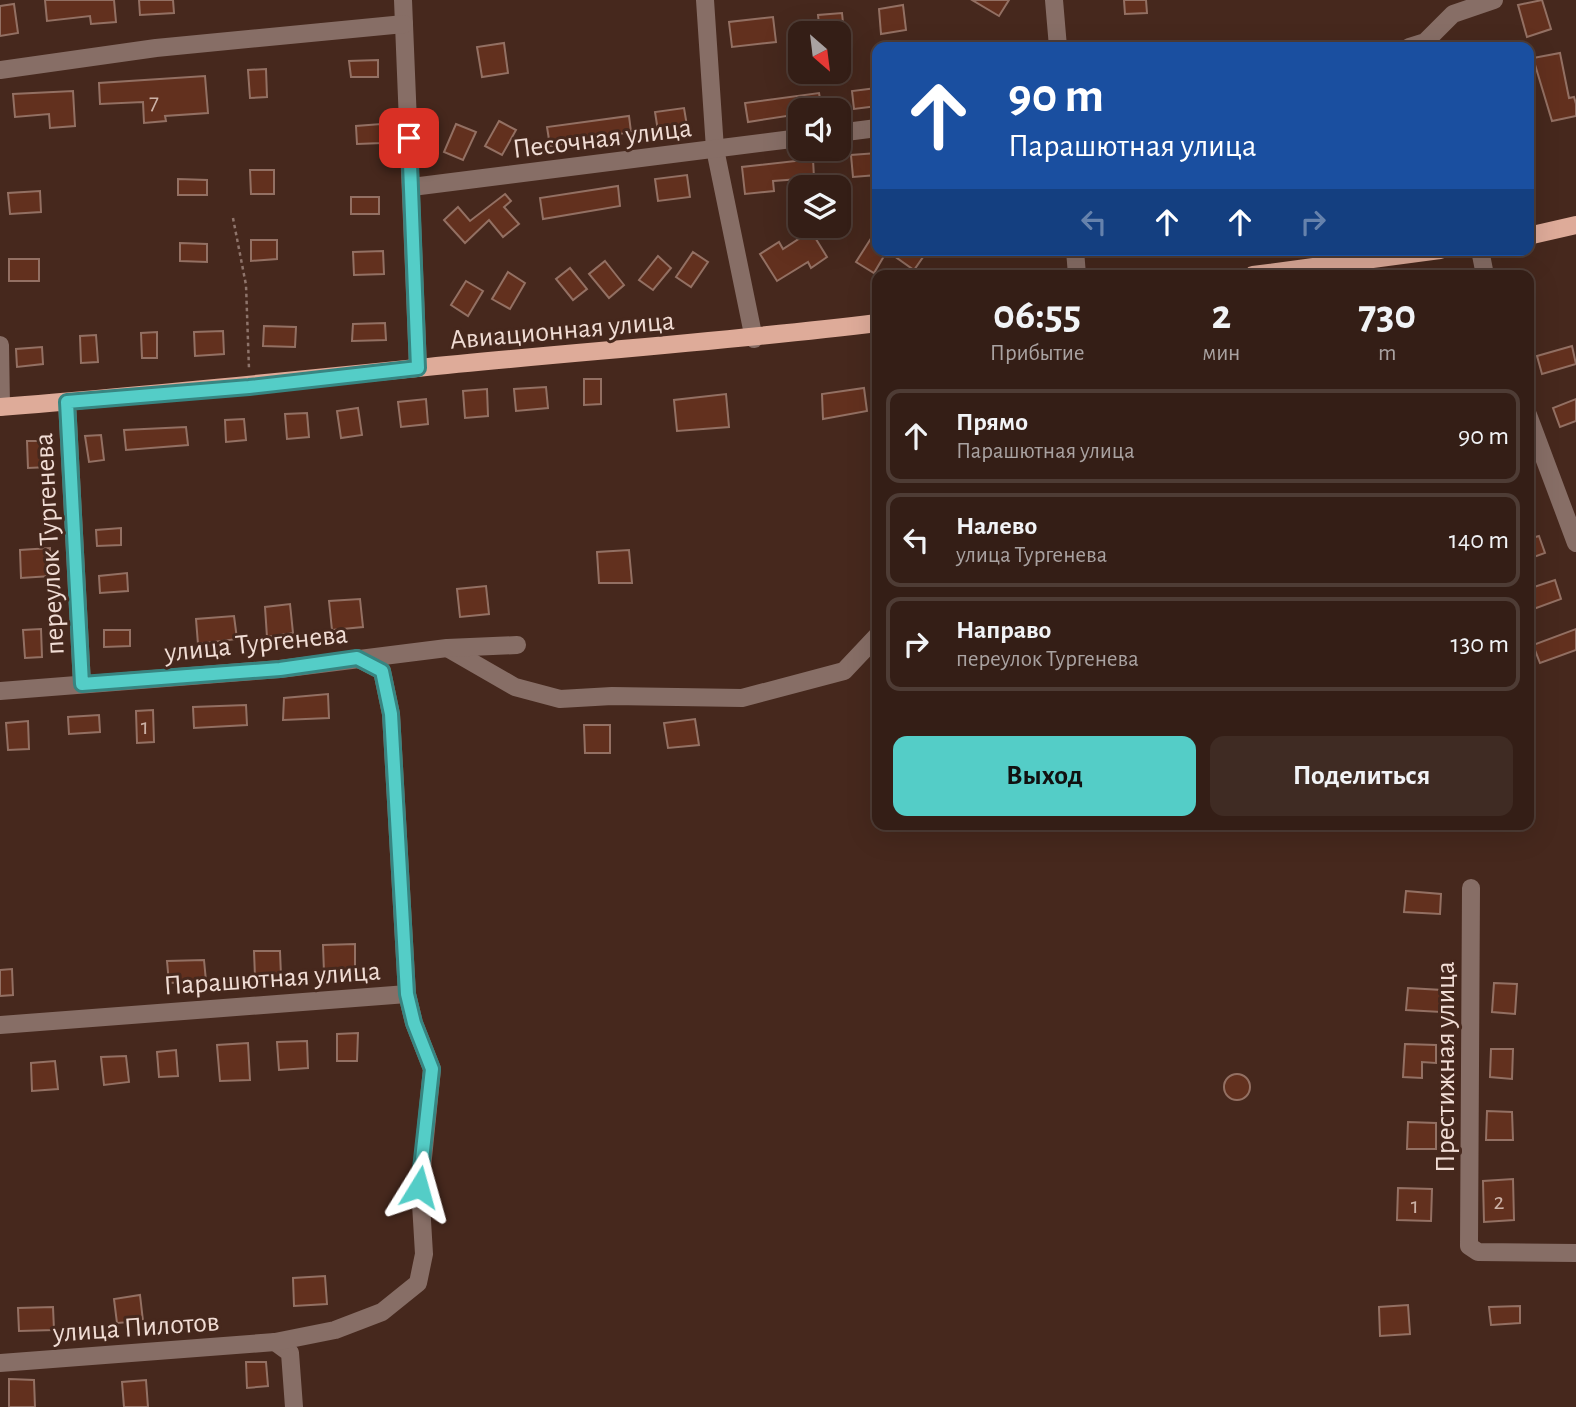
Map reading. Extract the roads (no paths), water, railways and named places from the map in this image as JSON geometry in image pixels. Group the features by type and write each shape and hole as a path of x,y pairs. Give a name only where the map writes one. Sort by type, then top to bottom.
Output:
{"main road":[{"path":"1534,235 1576,225"},
{"path":"1290,270 1395,256"},
{"name":"Авиационная улица","path":"0,407 249,387 418,368 754,339 872,324"}],"street":[{"path":"403,0 418,368"},
{"path":"705,0 715,149 754,339"},
{"path":"1054,0 1058,42"},
{"path":"1425,42 1453,14 1494,0"},
{"path":"0,70 156,48 404,24"},
{"path":"851,131 872,129"},
{"name":"Песочная улица","path":"412,187 788,140"},
{"path":"0,345 0,407"},
{"name":"переулок Тургенева","path":"67,402 82,684"},
{"path":"1534,431 1576,543"},
{"path":"447,649 514,687 559,699 612,696 742,698 844,671 872,641"},
{"name":"улица Тургенева","path":"0,691 280,669 357,658 517,645"},
{"name":"Парашютная улица","path":"0,1025 407,994 391,714 382,671 357,658"},
{"name":"Престижная улица","path":"1471,888 1469,1246 1478,1252 1576,1253"},
{"name":"улица Пилотов","path":"0,1363 275,1342 335,1330 382,1312 418,1283 424,1254 419,1187 432,1069 414,1023 407,994"},
{"path":"275,1342 290,1353 294,1407"}]}
